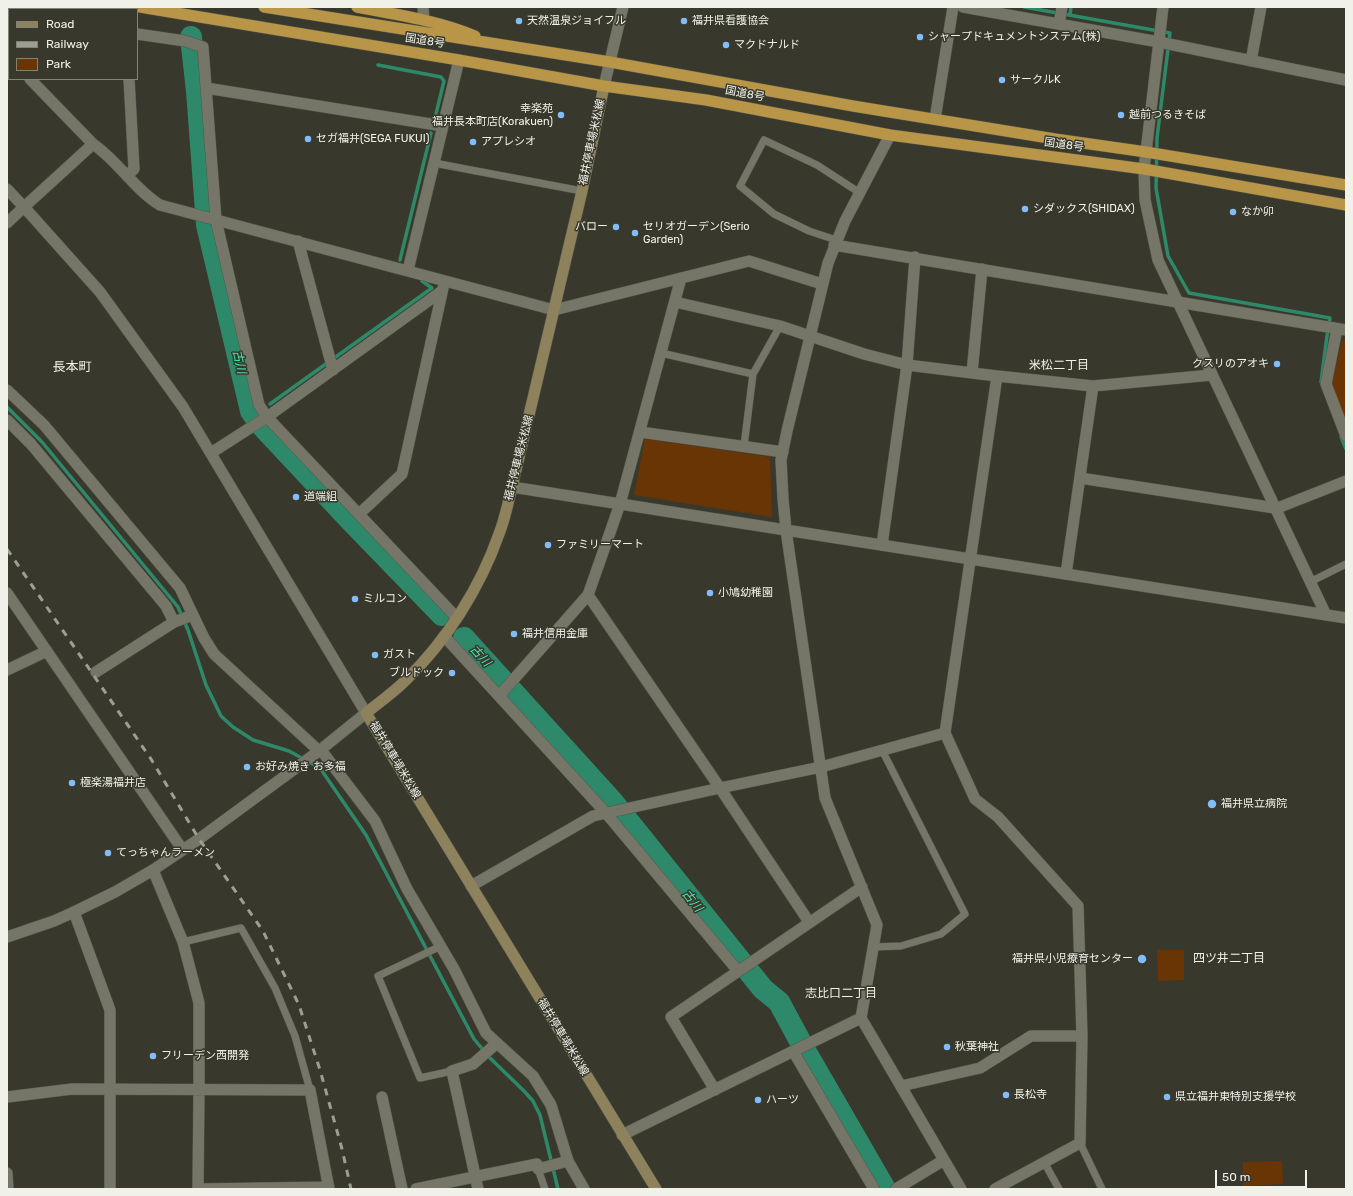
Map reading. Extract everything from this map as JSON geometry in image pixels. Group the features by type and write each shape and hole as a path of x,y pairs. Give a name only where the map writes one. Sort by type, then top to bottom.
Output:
{"highway":[{"name":"国道8号","path":"140,7 459,60 604,86 706,100 890,135 1144,169 1346,205"},
{"name":"国道8号","path":"264,7 610,62 853,106 1346,185"},
{"path":"357,7 424,20 463,32 489,43"}],"main road":[{"name":"福井停車場米松線","path":"604,86 582,191 500,533 475,588 444,636 406,680 366,713 656,1189"}],"street":[{"path":"423,7 424,20"},
{"path":"604,86 623,7"},
{"path":"935,119 953,7"},
{"path":"963,7 1159,42 1346,80"},
{"path":"1059,24 1062,7"},
{"path":"1163,7 1144,169 1145,200 1158,260 1326,615"},
{"path":"1251,61 1262,7"},
{"path":"138,34 185,41 203,47 216,220 259,405 267,417 457,618"},
{"path":"408,270 459,60"},
{"path":"31,80 93,144 105,152 148,198 160,205 554,310 749,261 822,284"},
{"path":"127,176 134,169 129,80"},
{"path":"206,88 443,126"},
{"path":"890,135 835,243 828,263 787,431 781,460 782,483 786,530 825,798 877,925 861,1018 961,1189"},
{"path":"7,223 93,144"},
{"path":"7,189 100,292 182,407 366,713 320,751 199,839 182,849 153,870 115,892 74,912 54,921 7,937"},
{"path":"298,241 333,370"},
{"path":"835,243 1341,330 1326,384 1346,436"},
{"path":"882,545 907,365 915,257"},
{"path":"972,373 982,269"},
{"path":"499,696 588,596 620,504 681,278"},
{"path":"359,514 402,474 445,280"},
{"path":"211,453 267,417 442,291"},
{"path":"675,302 780,326 864,354 907,365 1093,386 1212,374"},
{"path":"996,1189 1080,1143 1082,1036 1078,906 998,817 975,799 945,733 997,376"},
{"path":"1066,574 1093,386"},
{"path":"7,390 44,425 180,588 204,638 214,654 320,751 375,821 407,889 454,969 486,1033 533,1076 551,1106 568,1161 584,1189"},
{"path":"7,420 31,444 166,606 174,622"},
{"path":"640,432 783,452"},
{"path":"1080,478 1275,508 1346,481"},
{"path":"512,487 1346,618"},
{"path":"7,593 182,849"},
{"path":"588,596 720,788 809,922"},
{"path":"96,672 174,622 193,615"},
{"path":"444,636 605,812 738,971"},
{"path":"7,670 47,651"},
{"path":"471,886 593,816 605,812 821,767 945,733"},
{"path":"7,1097 72,1089 199,1090 310,1090 329,1188 198,1189 199,1090 199,1003 183,942 153,870"},
{"path":"715,1090 671,1017 862,887"},
{"path":"74,912 110,1010 110,1189"},
{"path":"622,1135 861,1018"},
{"path":"901,1086 980,1068 1031,1036 1082,1036"},
{"path":"478,1189 452,1071 473,1064 496,1042"},
{"path":"793,1052 874,1189"},
{"path":"382,1097 402,1189"},
{"path":"896,1189 944,1160"},
{"path":"416,1189 537,1164 538,1169 568,1161"},
{"path":"7,1173 8,1189"}],"lane":[{"path":"835,243 774,214 740,186 764,140 817,165 860,193"},
{"path":"434,163 582,191"},
{"path":"744,446 753,374 780,326"},
{"path":"661,353 753,374"},
{"path":"1310,582 1346,564"},
{"path":"873,947 901,946 941,934 965,914 882,750"},
{"path":"183,942 241,928 275,988 295,1036 310,1090"},
{"path":"441,946 378,976 420,1078 452,1071"},
{"path":"1080,1143 1102,1189"},
{"path":"1044,1162 1059,1189"},
{"path":"538,1169 545,1189"}],"green space":[{"path":"1342,340 1346,341 1346,426 1331,386"},
{"path":"645,439 770,457 772,517 634,495"},
{"path":"1157,950 1184,950 1184,980 1158,981"},
{"path":"1282,1161 1283,1184 1243,1186 1243,1162"}],"waterway":[{"path":"1024,7 1170,33 1157,138 1156,188 1168,256 1189,293 1330,318 1321,382"},
{"path":"1070,15 1071,7"},
{"name":"古川","path":"191,37 197,91 207,225 251,411 261,425 349,519 442,615"},
{"path":"378,65 441,77 444,81 436,114"},
{"path":"400,260 431,133"},
{"path":"270,404 432,288 422,281"},
{"path":"7,407 42,442 178,607 188,630 206,685 221,716 233,727 253,740 289,751 320,768 366,835 474,1039 489,1057 533,1101 540,1115 558,1189"},
{"path":"1341,437 1346,449"},
{"name":"古川","path":"464,638 612,801 763,989 779,1002 807,1054 885,1189"}],"railway":[{"path":"7,549 151,759 199,839 263,931 299,1005 320,1070 342,1149 351,1189"}],"place":[{"name":"天然温泉ジョイフル","path":"519,21"},
{"name":"福井県看護協会","path":"684,21"},
{"name":"シャープドキュメントシステム(株)","path":"920,37"},
{"name":"マクドナルド","path":"726,45"},
{"name":"サークルK","path":"1002,80"},
{"name":"幸楽苑 福井長本町店(Korakuen)","path":"561,115"},
{"name":"越前つるきそば","path":"1121,115"},
{"name":"セガ福井(SEGA FUKUI)","path":"308,139"},
{"name":"アプレシオ","path":"473,142"},
{"name":"シダックス(SHIDAX)","path":"1025,209"},
{"name":"なか卯","path":"1233,212"},
{"name":"バロー","path":"616,227"},
{"name":"セリオガーデン(Serio Garden)","path":"635,233"},
{"name":"クスリのアオキ","path":"1277,364"},
{"name":"道端組","path":"296,497"},
{"name":"ファミリーマート","path":"548,545"},
{"name":"小鳩幼稚園","path":"710,593"},
{"name":"ミルコン","path":"355,599"},
{"name":"福井信用金庫","path":"514,634"},
{"name":"ガスト","path":"375,655"},
{"name":"ブルドック","path":"452,673"},
{"name":"お好み焼き お多福","path":"247,767"},
{"name":"極楽湯福井店","path":"72,783"},
{"name":"福井県立病院","path":"1212,804"},
{"name":"てっちゃんラーメン","path":"108,853"},
{"name":"福井県小児療育センター","path":"1142,959"},
{"name":"秋葉神社","path":"947,1047"},
{"name":"フリーデン西開発","path":"153,1056"},
{"name":"長松寺","path":"1006,1095"},
{"name":"県立福井東特別支援学校","path":"1167,1097"},
{"name":"ハーツ","path":"758,1100"}],"district":[{"name":"米松二丁目","path":"1059,366"},
{"name":"長本町","path":"72,367"},
{"name":"四ツ井二丁目","path":"1229,959"},
{"name":"志比口二丁目","path":"841,994"}]}
